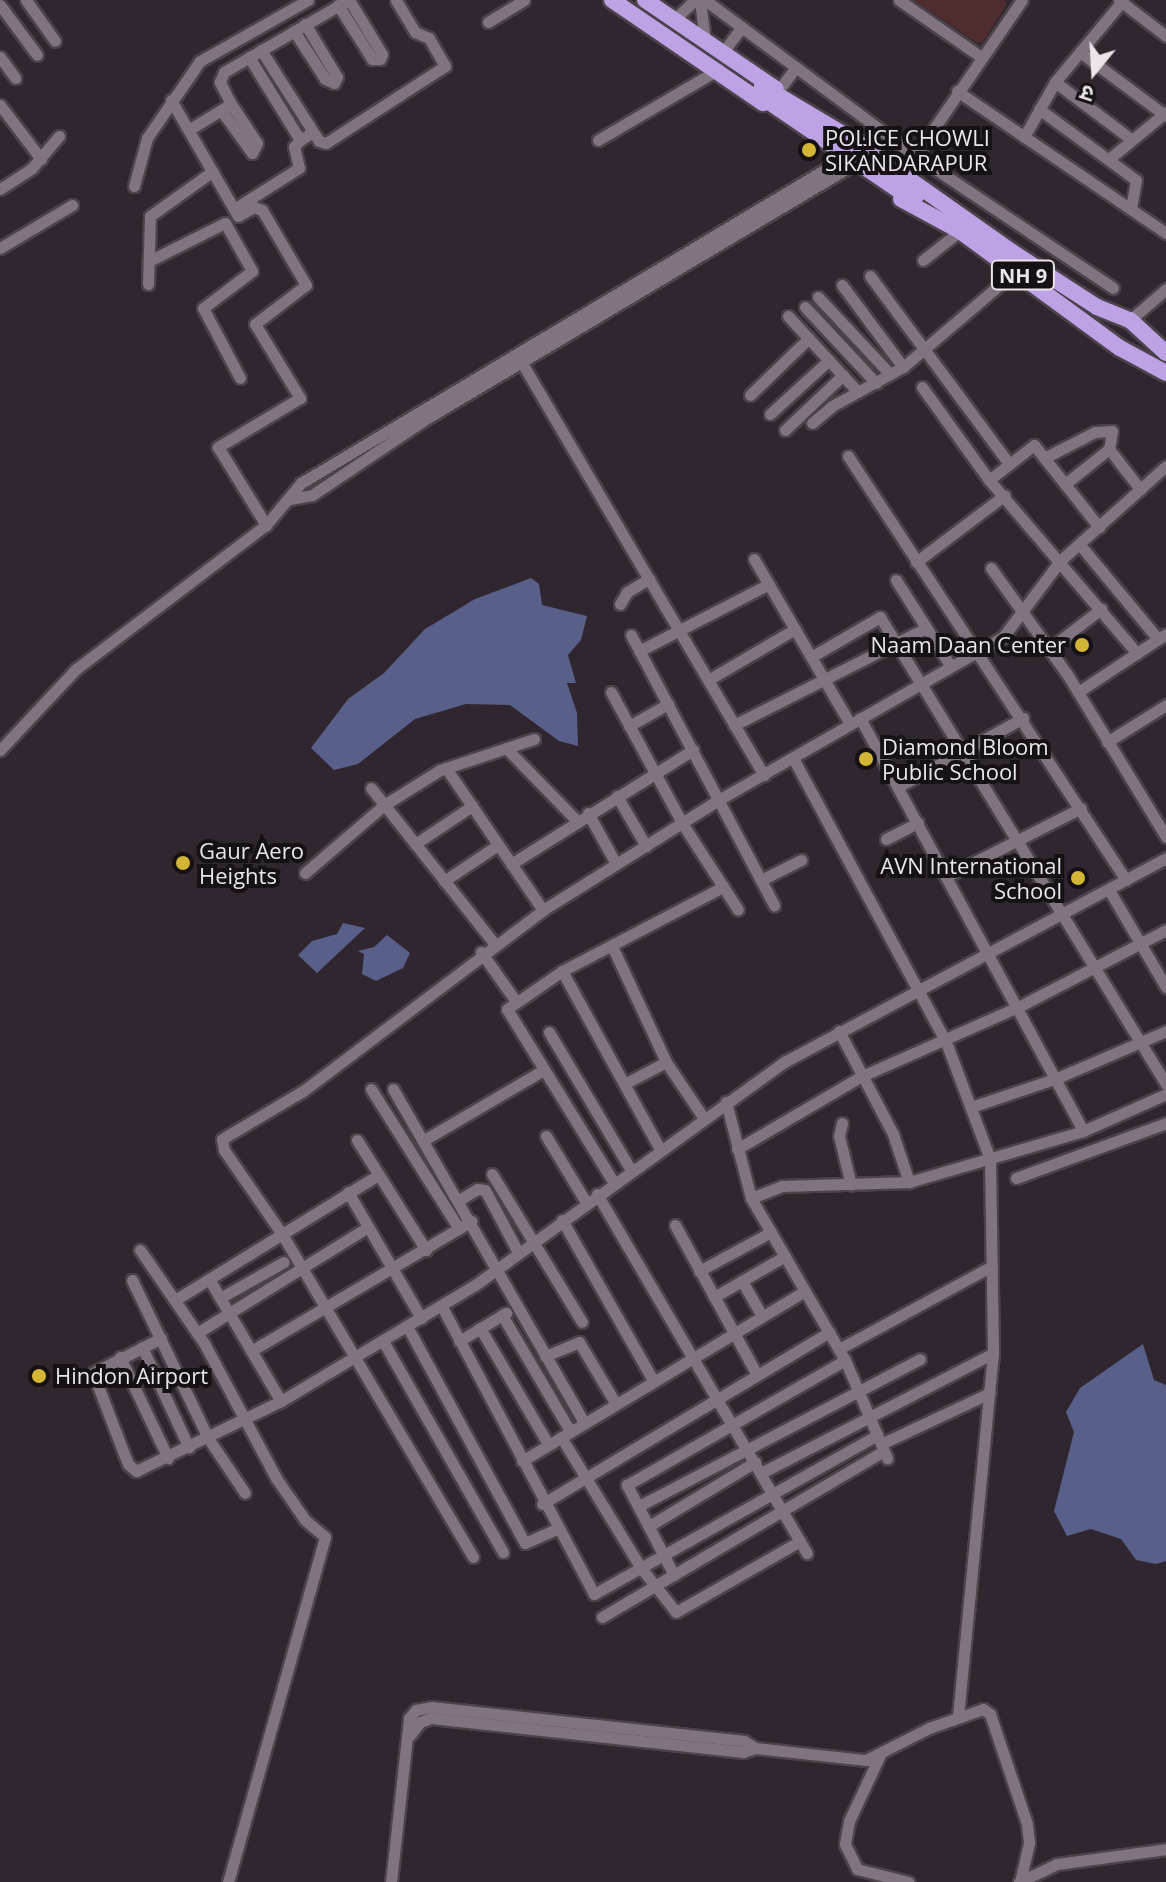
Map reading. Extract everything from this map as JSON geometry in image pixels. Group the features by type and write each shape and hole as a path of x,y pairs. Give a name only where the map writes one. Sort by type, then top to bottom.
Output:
{"highway":[{"name":"NH 9","path":"612,0 719,69 769,106 782,100"},
{"name":"NH 9","path":"645,0 723,52 856,157 892,173"},
{"name":"NH 9","path":"782,100 892,173 904,201 964,227 1097,307 1130,320 1163,350"},
{"name":"NH 9","path":"964,227 1017,270 1166,373"},
{"path":"1139,357 1132,348 1133,337 1163,350"}],"street":[{"path":"26,0 55,41"},
{"path":"134,186 141,151 171,100 200,61 308,0"},
{"path":"261,50 313,132 326,143 445,66 429,38 415,32 396,0"},
{"path":"488,22 524,0"},
{"path":"675,19 700,0"},
{"path":"700,0 742,27 916,156 1113,288"},
{"path":"700,0 705,39"},
{"path":"899,0 981,57"},
{"path":"1124,0 1166,27"},
{"path":"1124,0 1166,36"},
{"path":"1024,137 1055,82 1124,0"},
{"path":"190,129 226,107 220,76 345,2"},
{"path":"345,2 382,54 377,60 345,2"},
{"path":"892,173 916,156 1015,2"},
{"path":"0,5 37,55"},
{"path":"723,52 742,27"},
{"path":"1080,52 1165,114 1109,159"},
{"path":"0,57 15,78"},
{"path":"249,57 300,140"},
{"path":"782,100 796,67"},
{"path":"598,140 719,69"},
{"path":"1055,82 1131,139"},
{"path":"957,91 1166,233"},
{"path":"171,100 236,213"},
{"path":"0,105 4,120 41,159"},
{"path":"1039,109 1109,159 1138,185 1131,208"},
{"path":"149,261 225,223 299,168 294,147 313,132"},
{"path":"0,189 41,159 59,136"},
{"path":"0,750 76,669 266,525 301,483 856,157"},
{"path":"148,284 150,216 213,171"},
{"path":"923,260 964,227 983,202"},
{"path":"0,248 72,205"},
{"path":"236,213 254,207 262,210 306,285 255,328 300,398 218,447 266,525"},
{"path":"225,223 252,271 203,308 240,378"},
{"path":"812,423 903,367 1017,270"},
{"path":"870,276 1009,464"},
{"path":"842,285 903,367"},
{"path":"1130,320 1166,289"},
{"path":"818,297 890,374"},
{"path":"805,307 876,383"},
{"path":"788,316 858,392"},
{"path":"290,499 312,495 522,363 557,335"},
{"path":"750,395 809,338"},
{"path":"770,414 829,360"},
{"path":"522,363 764,775"},
{"path":"785,430 843,375"},
{"path":"922,387 989,480 1005,495 1137,653"},
{"path":"1044,458 1104,429 1112,431 1109,449 1065,484"},
{"path":"989,480 1034,445 1099,527"},
{"path":"1109,449 1140,489"},
{"path":"848,456 916,562 979,650 1126,880"},
{"path":"473,1557 282,1234 224,1150 222,1139 303,1091 481,952 543,910 720,799 1003,637 1060,561 1166,466"},
{"path":"916,562 1005,495"},
{"path":"1078,692 1162,636 1080,545"},
{"path":"754,559 822,676 898,787 1083,1131"},
{"path":"991,568 1078,692 1166,837"},
{"path":"620,604 627,592 649,579"},
{"path":"896,580 950,665"},
{"path":"639,651 680,633 769,584"},
{"path":"1049,649 1101,609"},
{"path":"811,657 876,617 922,683 1166,1084"},
{"path":"734,725 822,676 926,628"},
{"path":"708,680 795,629"},
{"path":"631,635 774,905"},
{"path":"611,692 682,823 738,910"},
{"path":"629,726 668,704"},
{"path":"1107,742 1166,705"},
{"path":"898,787 1023,718"},
{"path":"305,873 384,805 446,768 534,739"},
{"path":"506,748 576,820"},
{"path":"511,864 576,820 693,750"},
{"path":"793,758 946,1042 990,1159 993,1353 958,1716"},
{"path":"446,768 543,910"},
{"path":"371,788 494,943"},
{"path":"617,796 646,846"},
{"path":"415,844 472,806"},
{"path":"947,876 1081,808"},
{"path":"588,813 616,864"},
{"path":"886,839 918,823"},
{"path":"444,881 498,845"},
{"path":"161,1338 95,1370 92,1377 128,1464 141,1471 281,1401 421,1318 497,1268 703,1117 839,1031 1166,858"},
{"path":"761,880 801,860"},
{"path":"614,1183 508,1014 515,1000 562,971 723,887"},
{"path":"1109,890 1166,987"},
{"path":"737,1149 862,1076 946,1042 1166,930"},
{"path":"612,946 666,1062 703,1117"},
{"path":"481,952 515,1000"},
{"path":"562,971 660,1149"},
{"path":"839,1031 893,1134 909,1182"},
{"path":"971,1107 1057,1078 1166,1031"},
{"path":"549,1032 631,1170"},
{"path":"626,1083 666,1062"},
{"path":"424,1140 544,1070"},
{"path":"371,1089 459,1229"},
{"path":"393,1089 472,1221 584,1423"},
{"path":"751,1198 782,1186 909,1182 1083,1131 1166,1094"},
{"path":"569,1109 588,1097"},
{"path":"726,1102 751,1198 845,1360 882,1447"},
{"path":"842,1123 839,1136 851,1185"},
{"path":"1016,1178 1166,1123"},
{"path":"546,1136 586,1202"},
{"path":"357,1140 426,1250"},
{"path":"492,1174 535,1240 582,1322"},
{"path":"175,1300 378,1175"},
{"path":"459,1200 477,1189 485,1190 518,1252"},
{"path":"348,1192 421,1318"},
{"path":"597,1194 807,1553"},
{"path":"562,1220 654,1382"},
{"path":"251,1351 328,1310 472,1221"},
{"path":"675,1225 756,1373"},
{"path":"197,1333 368,1227"},
{"path":"699,1271 771,1232"},
{"path":"140,1250 197,1333 244,1420 305,1520 325,1537 228,1882"},
{"path":"714,1297 785,1256"},
{"path":"220,1298 284,1262"},
{"path":"839,1349 992,1266"},
{"path":"209,1279 281,1401"},
{"path":"132,1280 208,1438 245,1493"},
{"path":"742,1281 762,1316"},
{"path":"522,1461 805,1291"},
{"path":"441,1305 590,1591 616,1583 772,1493 882,1447 990,1393"},
{"path":"459,1341 517,1306"},
{"path":"502,1315 565,1434 583,1478 641,1568 658,1584 676,1612 800,1541"},
{"path":"407,1326 525,1543 557,1529"},
{"path":"480,1328 548,1444"},
{"path":"542,1504 715,1396 829,1332"},
{"path":"383,1341 503,1552"},
{"path":"545,1356 579,1342 616,1404"},
{"path":"142,1347 189,1448"},
{"path":"649,1526 758,1467 993,1353"},
{"path":"120,1357 168,1458"},
{"path":"639,1506 920,1359"},
{"path":"674,1575 627,1485 730,1422 845,1360"},
{"path":"602,1617 782,1512 882,1447"},
{"path":"616,1583 627,1602"},
{"path":"391,1882 410,1735 409,1718 416,1710 431,1707 729,1739 755,1748 858,1760 880,1755 958,1716 983,1709 990,1714 1029,1833 1019,1882"},
{"path":"416,1710 425,1719 743,1752 755,1748"},
{"path":"410,1735 425,1719"},
{"path":"880,1755 849,1821 845,1844 857,1869 908,1882"},
{"path":"1019,1882 1057,1864 1166,1849"}],"shaded area":[{"path":"914,0 1004,0 1007,4 983,42 977,43"}],"water":[{"path":"531,578 539,584 542,605 587,616 581,640 568,655 576,683 567,683 577,713 578,746 559,741 510,705 466,704 415,719 358,764 334,770 311,748 348,699 384,673 425,629 475,599"},
{"path":"343,923 365,928 317,973 298,955 312,941 337,934"},
{"path":"387,935 410,953 403,968 376,981 362,974 364,954 358,951 374,947"},
{"path":"1143,1344 1154,1380 1166,1385 1166,1561 1156,1564 1136,1560 1121,1539 1091,1529 1067,1536 1054,1511 1074,1432 1066,1412 1080,1388"}],"place":[{"name":"POLICE CHOWLI SIKANDARAPUR","path":"809,150"},
{"name":"Naam Daan Center","path":"1082,645"},
{"name":"Diamond Bloom Public School","path":"866,759"},
{"name":"Gaur Aero Heights","path":"183,863"},
{"name":"AVN International School","path":"1078,878"},
{"name":"Hindon Airport","path":"39,1376"}]}
